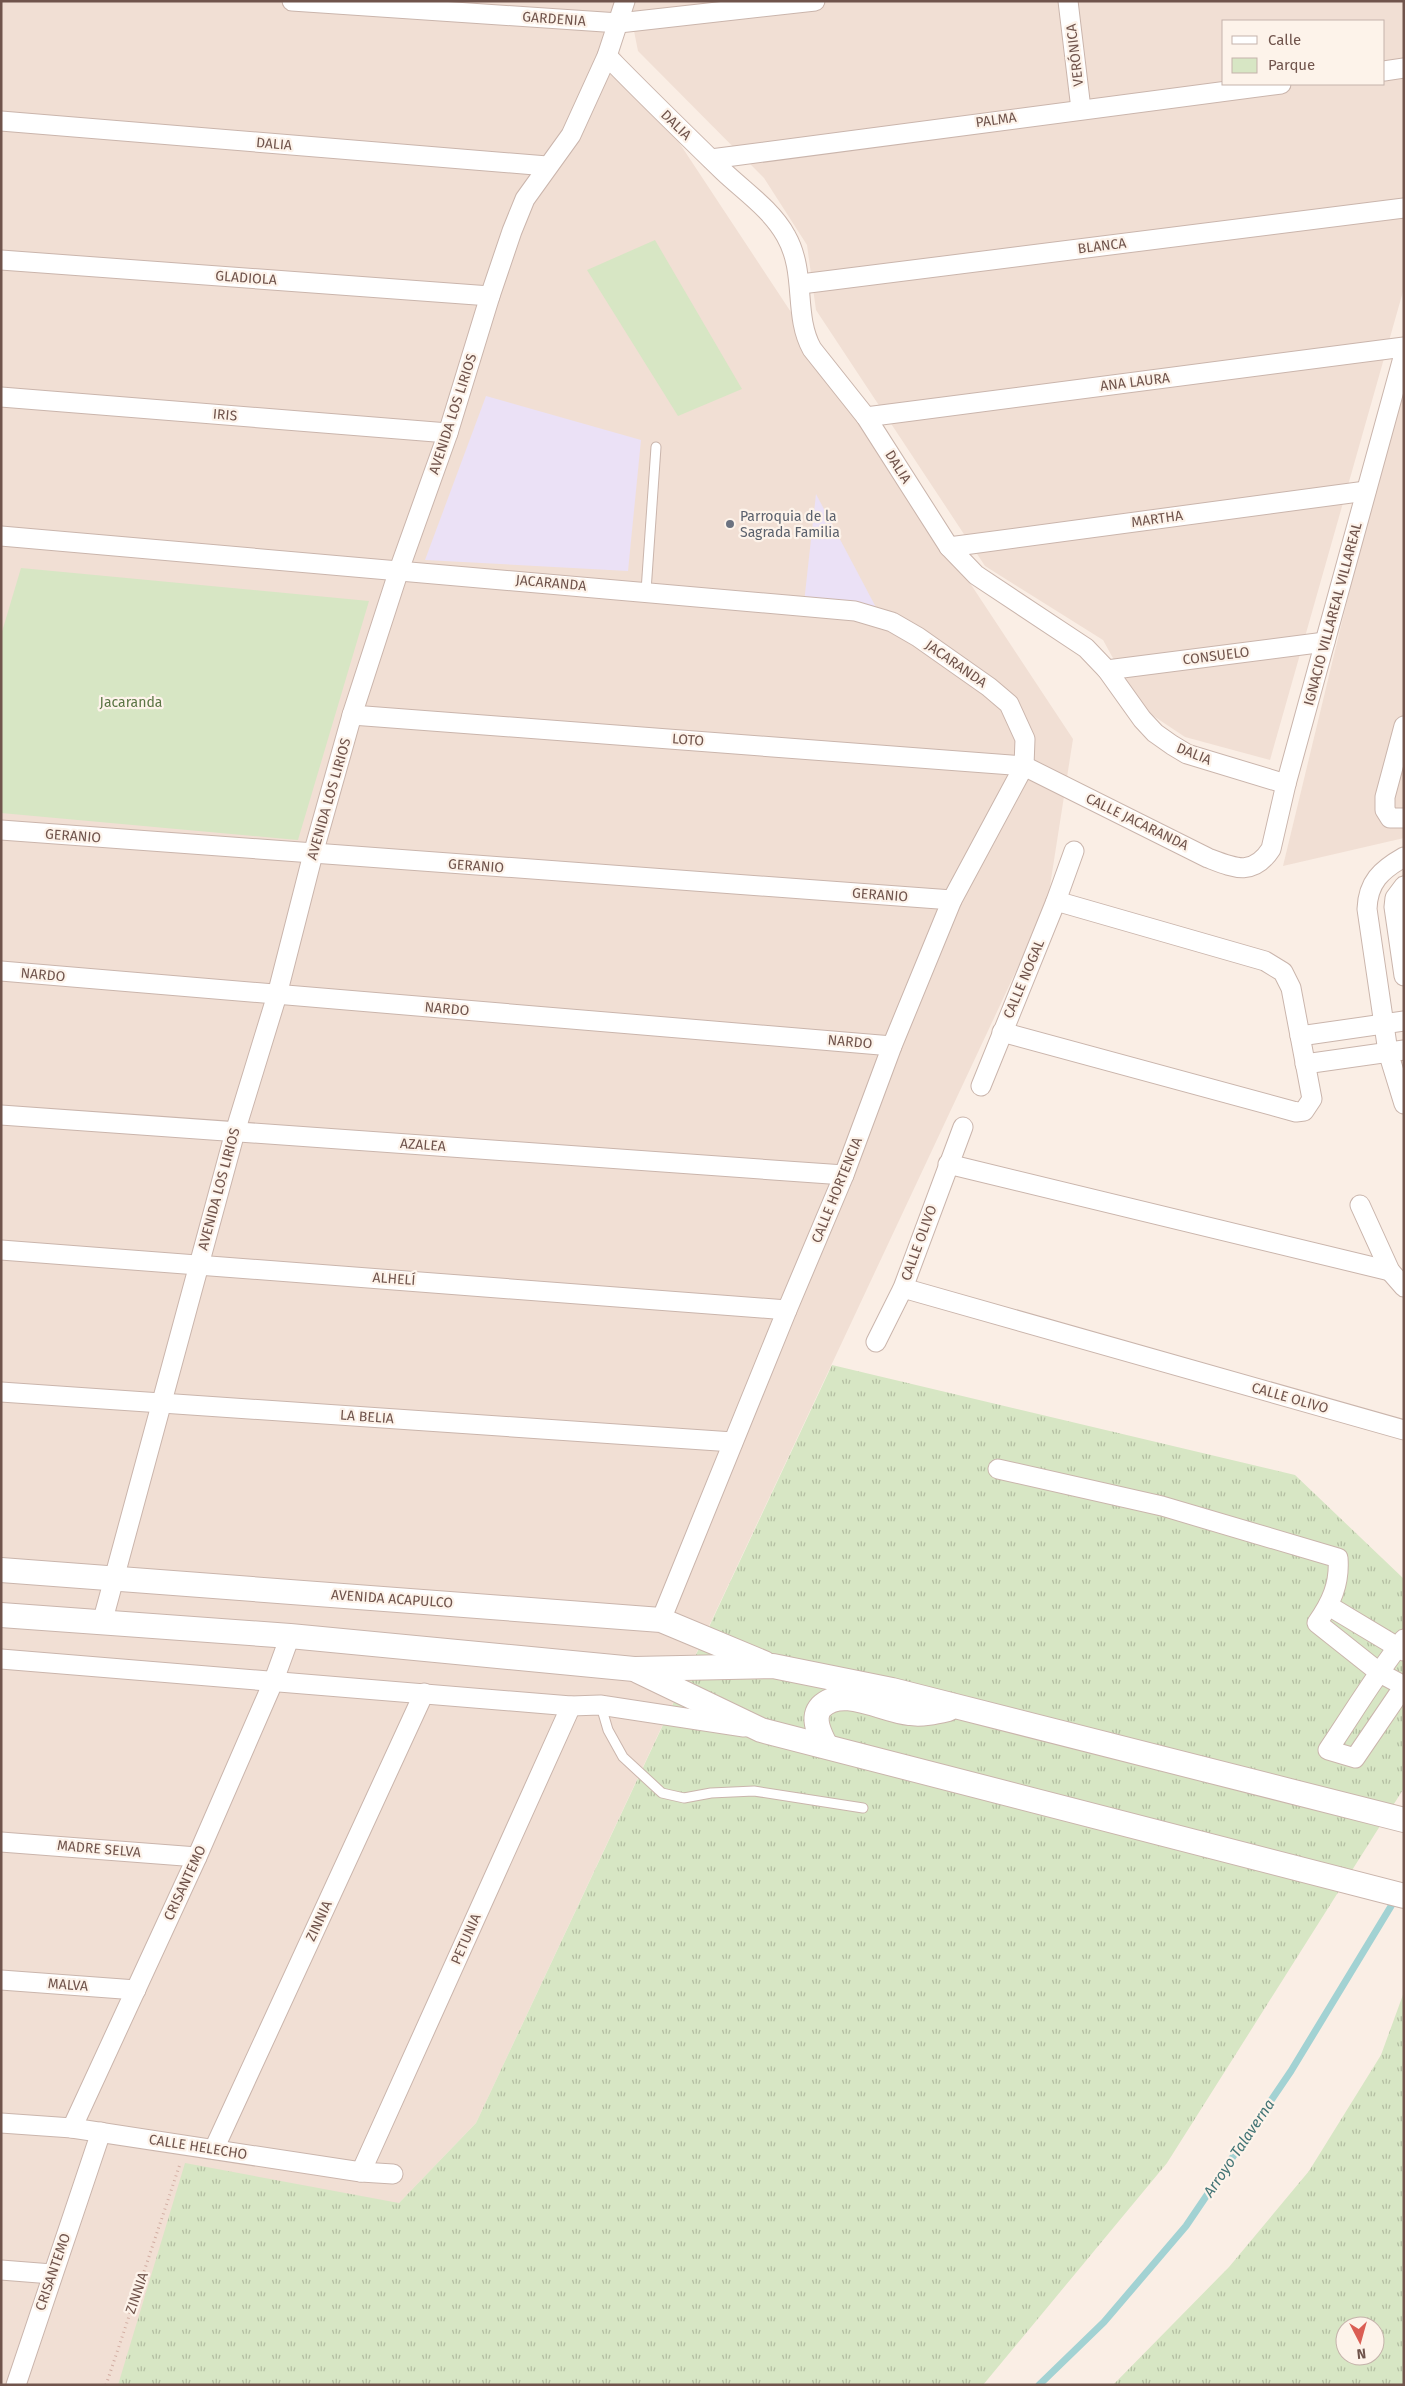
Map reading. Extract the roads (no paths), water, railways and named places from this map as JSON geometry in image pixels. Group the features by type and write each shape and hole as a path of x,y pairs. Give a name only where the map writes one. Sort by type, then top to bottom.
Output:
{"street":[{"name":"GARDENIA","path":"292,1 619,23 815,1"},
{"name":"AVENIDA LOS LIRIOS","path":"102,1623 235,1132 277,995 313,854 352,715 399,570 448,433 490,296 525,199 571,135 608,56 625,1"},
{"name":"VERÓNICA","path":"1068,1 1081,109"},
{"name":"DALIA","path":"608,56 765,210 786,236 801,284 805,337 812,349 866,417 949,547 976,575 1086,648 1107,670 1154,733 1187,754 1286,784"},
{"path":"1385,71 1404,68"},
{"name":"PALMA","path":"711,159 1273,85"},
{"name":"DALIA","path":"1,122 547,166"},
{"name":"BLANCA","path":"801,284 1404,208"},
{"name":"GLADIOLA","path":"1,260 490,296"},
{"name":"ANA LAURA","path":"866,417 1404,347"},
{"name":"IGNACIO VILLAREAL VILLAREAL","path":"1252,866 1265,858 1271,849 1286,784 1404,354"},
{"name":"IRIS","path":"1,398 448,433"},
{"name":"MARTHA","path":"949,547 1366,491"},
{"name":"JACARANDA","path":"1,536 855,611 892,622 918,637 989,687 1009,704 1025,739 1024,766"},
{"name":"CONSUELO","path":"1107,670 1325,642"},
{"name":"LOTO","path":"352,715 1024,766"},
{"path":"1395,816 1385,798 1404,726"},
{"name":"CALLE JACARANDA","path":"1024,766 1208,858 1237,868 1252,866"},
{"name":"CALLE HORTENCIA","path":"661,1620 844,1175 892,1046 952,900 1024,766"},
{"name":"GERANIO","path":"1,830 952,900"},
{"path":"1056,901 1074,852"},
{"path":"1404,857 1384,868 1375,877 1368,897 1369,925 1383,1024 1396,1051 1404,1104"},
{"path":"1404,886 1395,898 1394,907 1404,976"},
{"name":"CALLE NOGAL","path":"1056,901 1265,961 1283,972 1291,988 1312,1099 1304,1111 1296,1112 1002,1032 1056,901"},
{"name":"NARDO","path":"1,972 892,1046"},
{"path":"1300,1036 1404,1021"},
{"path":"981,1086 1002,1032"},
{"path":"1305,1064 1396,1051"},
{"name":"AZALEA","path":"1,1115 844,1175"},
{"name":"CALLE OLIVO","path":"963,1127 903,1288 1404,1430"},
{"path":"948,1164 1390,1271"},
{"path":"1360,1205 1390,1271 1404,1287"},
{"name":"ALHELÍ","path":"1,1250 787,1310"},
{"path":"876,1342 903,1288"},
{"name":"LA BELIA","path":"1,1392 733,1442"},
{"path":"998,1468 1162,1506 1338,1558 1337,1585 1329,1606 1317,1624 1380,1673 1404,1686 1355,1758 1328,1750 1380,1673 1401,1646 1329,1606"},
{"name":"AVENIDA ACAPULCO","path":"1,1570 661,1620 773,1666"},
{"path":"1,1616 290,1636 634,1669 773,1666 892,1690 1404,1820"},
{"name":"CRISANTEMO","path":"72,2128 197,1857 274,1680 290,1636"},
{"path":"1,1659 274,1680 571,1706 600,1705 761,1730 1404,1896"},
{"path":"634,1669 761,1730"},
{"name":"ZINNIA","path":"214,2149 424,1693"},
{"path":"826,1746 816,1722 818,1711 827,1701 844,1698 909,1713 929,1713 959,1707"},
{"name":"PETUNIA","path":"361,2172 571,1706"},
{"name":"MADRE SELVA","path":"1,1842 197,1857"},
{"name":"MALVA","path":"1,1980 136,1990"},
{"name":"CALLE HELECHO","path":"1,2122 72,2128 361,2172 394,2174"},
{"name":"CRISANTEMO","path":"16,2385 101,2132"},
{"path":"1,2270 52,2274"}],"lane":[{"path":"646,592 656,447"},
{"path":"600,1705 608,1730 624,1757 662,1793 684,1798 712,1793 754,1791 863,1808"}],"waterway":[{"name":"Arroyo Talaverna","path":"1039,2385 1104,2322 1186,2226 1291,2071 1396,1898"}],"place":[{"name":"Parroquia de la Sagrada Familia","path":"730,524"}],"park label":[{"name":"Jacaranda","path":"131,702"}]}
